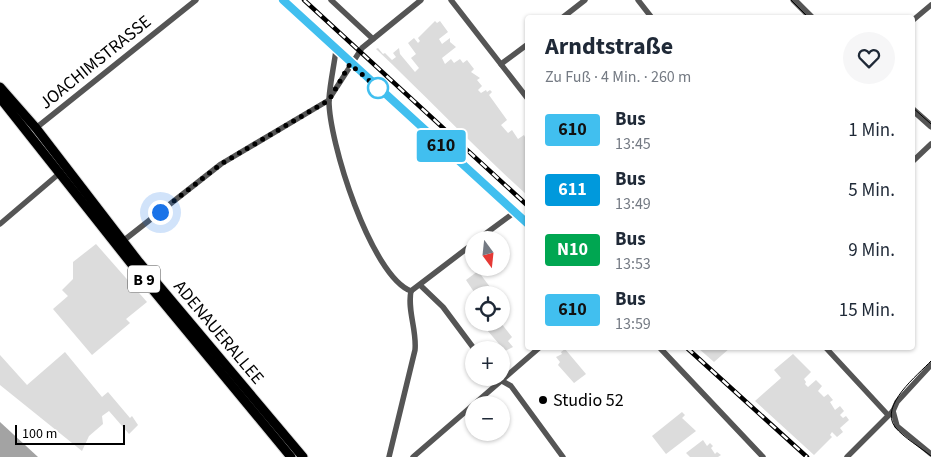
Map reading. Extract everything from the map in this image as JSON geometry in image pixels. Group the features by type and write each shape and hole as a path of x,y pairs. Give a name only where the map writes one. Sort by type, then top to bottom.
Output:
{"main road":[{"name":"ADENAUERALLEE","path":"0,86 36,128 123,241 303,457"},
{"name":"ADENAUERALLEE","path":"0,98 58,174 292,457"}],"street":[{"name":"JOACHIMSTRASSE","path":"36,128 196,0"},
{"path":"282,0 350,64 525,221"},
{"path":"331,0 373,38"},
{"path":"123,241 221,164 329,100 350,64 373,38 422,0"},
{"path":"451,0 525,96"},
{"path":"566,15 585,0"},
{"path":"638,0 650,15"},
{"path":"794,0 809,15"},
{"path":"915,18 931,4"},
{"path":"501,64 525,46"},
{"path":"336,50 329,100 333,135 354,208 375,251 393,276 405,289 411,291"},
{"path":"915,112 931,126"},
{"path":"915,159 931,144"},
{"path":"0,224 66,168"},
{"path":"489,231 515,212"},
{"path":"390,457 415,350 416,336 409,300 411,291 465,250"},
{"path":"420,285 443,307 468,341"},
{"path":"510,370 536,350"},
{"path":"662,350 763,457"},
{"path":"828,350 891,413 897,426 931,454"},
{"path":"846,457 891,413 897,402 931,365"},
{"path":"510,385 563,457"},
{"path":"413,457 491,386"}],"shaded area":[{"path":"435,21 437,23 440,21 448,32 439,39 442,44 450,38 450,42 456,47 442,58 445,64 451,59 454,63 460,59 463,63 467,60 474,69 471,72 480,78 477,80 482,86 478,90 481,93 486,90 487,92 490,90 492,92 489,95 507,120 501,125 508,133 512,130 518,139 524,135 525,193 376,49 378,48 392,60 396,57 393,53 399,48 400,54 415,72 419,68 411,58 416,54 408,43 414,38 418,43 420,41 418,38"},
{"path":"96,244 147,302 126,319 130,323 92,355 53,309 68,296 62,290 73,279 73,262"},
{"path":"471,276 482,276 489,286 470,286 466,280"},
{"path":"488,331 507,331 512,337 508,341 496,341"},
{"path":"566,350 586,374 574,383 558,365 560,362 556,357 562,354 561,352"},
{"path":"700,350 728,350 714,362"},
{"path":"65,352 102,397 108,392 130,418 132,416 138,425 129,434 109,411 102,416 103,424 89,436 82,451 0,385 0,355 27,385"},
{"path":"793,354 811,372 804,379 805,384 808,387 816,380 822,386 818,391 824,397 828,394 833,400 830,402 835,410 840,406 844,411 840,415 843,418 846,416 849,420 840,428 843,432 837,437 832,432 830,435 832,437 814,455 755,401 781,378 774,370"},
{"path":"682,412 685,415 682,418 696,431 666,454 652,436"},
{"path":"0,422 38,457 0,457"},
{"path":"703,440 707,446 710,443 713,446 711,448 715,454 717,452 721,455 718,457 690,457 686,453"}],"tram line":[{"path":"791,0 806,15"},
{"path":"915,110 931,124"},
{"path":"931,361 902,391 892,409 891,418 895,427 907,439 931,456"}],"railway":[{"path":"304,0 525,203"},
{"path":"689,350 807,457"}],"bus line":[{"name":"610","path":"283,0 525,221"}],"place":[{"name":"Studio 52","path":"543,400"}],"route":[{"path":"160,212 221,164 329,100 350,64 378,88"}]}
